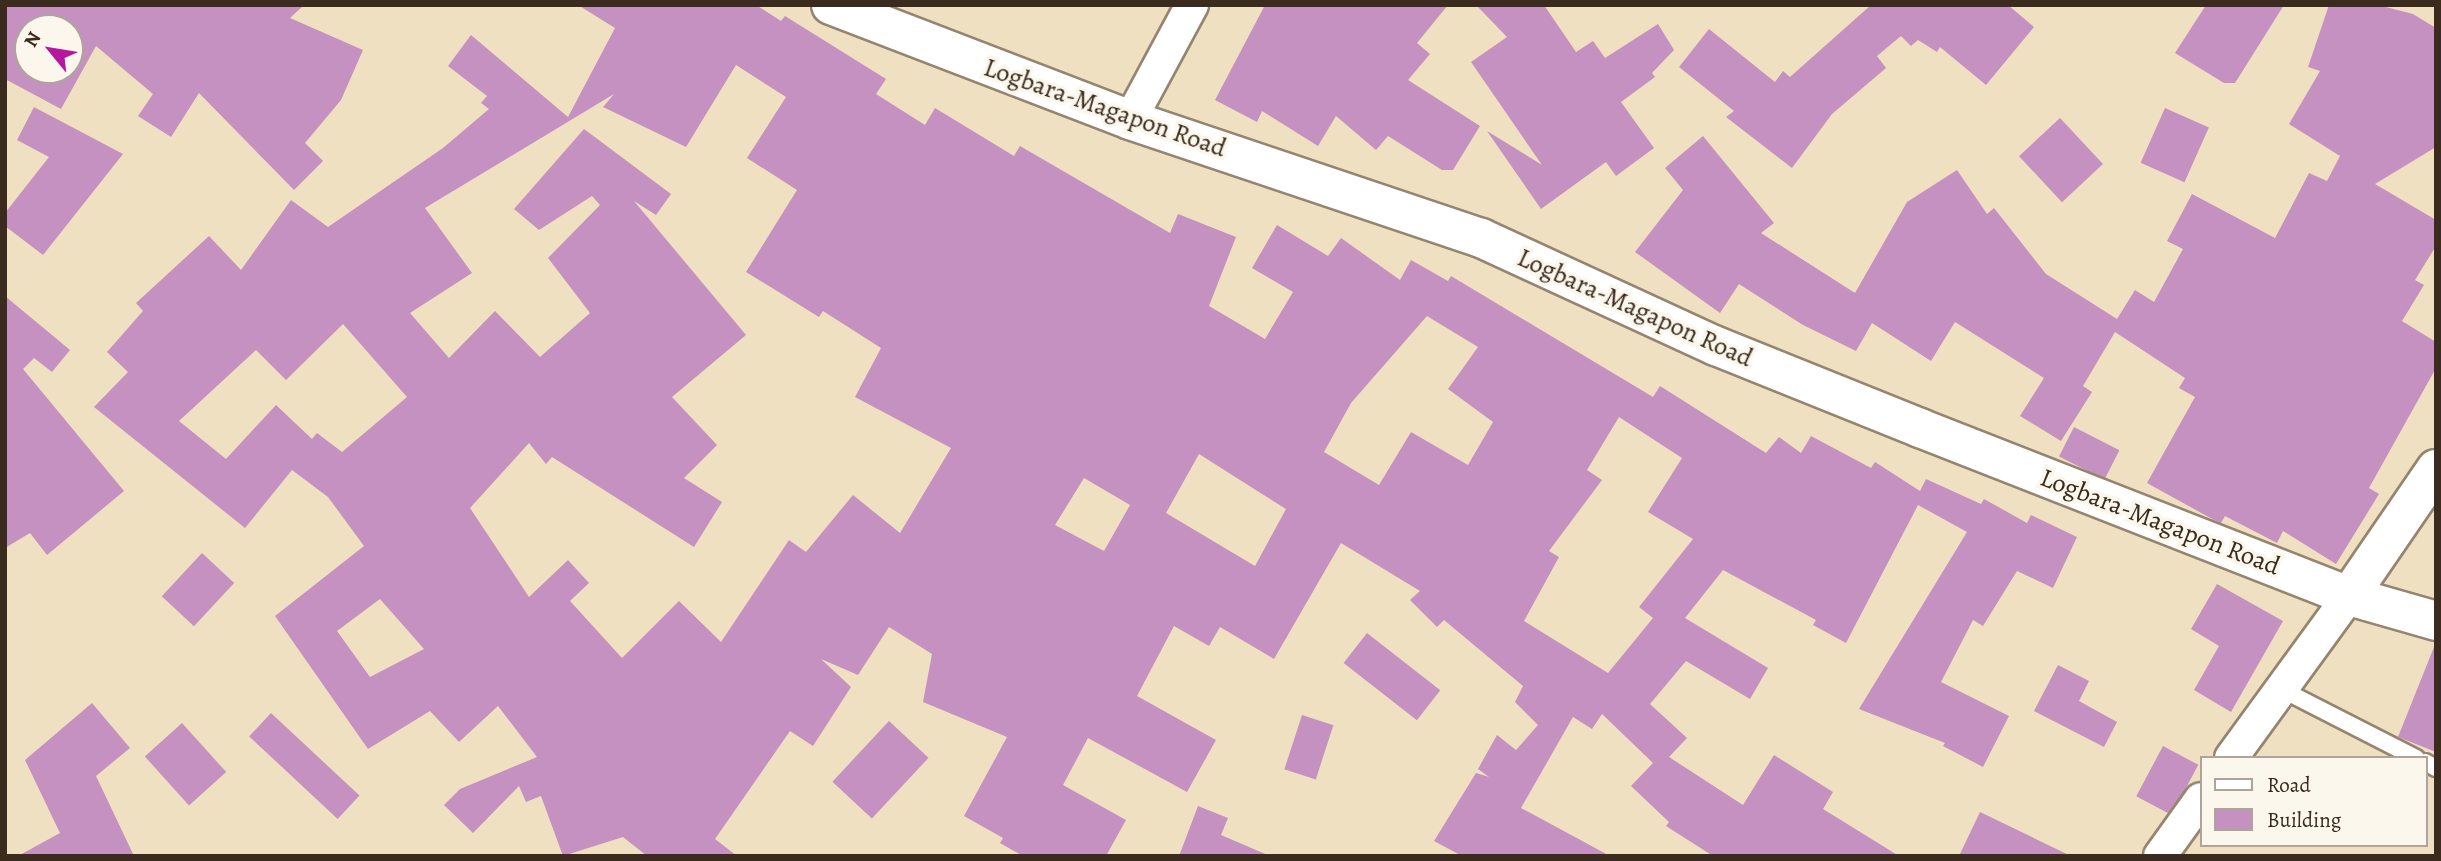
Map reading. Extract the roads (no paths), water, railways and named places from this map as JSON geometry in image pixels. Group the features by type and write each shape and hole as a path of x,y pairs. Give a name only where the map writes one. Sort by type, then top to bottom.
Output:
{"street":[{"name":"Logbara-Magapon Road","path":"831,5 1130,120 1480,238 1716,346 2348,596 2436,621"},
{"path":"1130,120 1192,5"},
{"path":"2232,756 2436,468"},
{"path":"2161,856 2200,801"}],"lane":[{"path":"2281,690 2412,756"}]}
